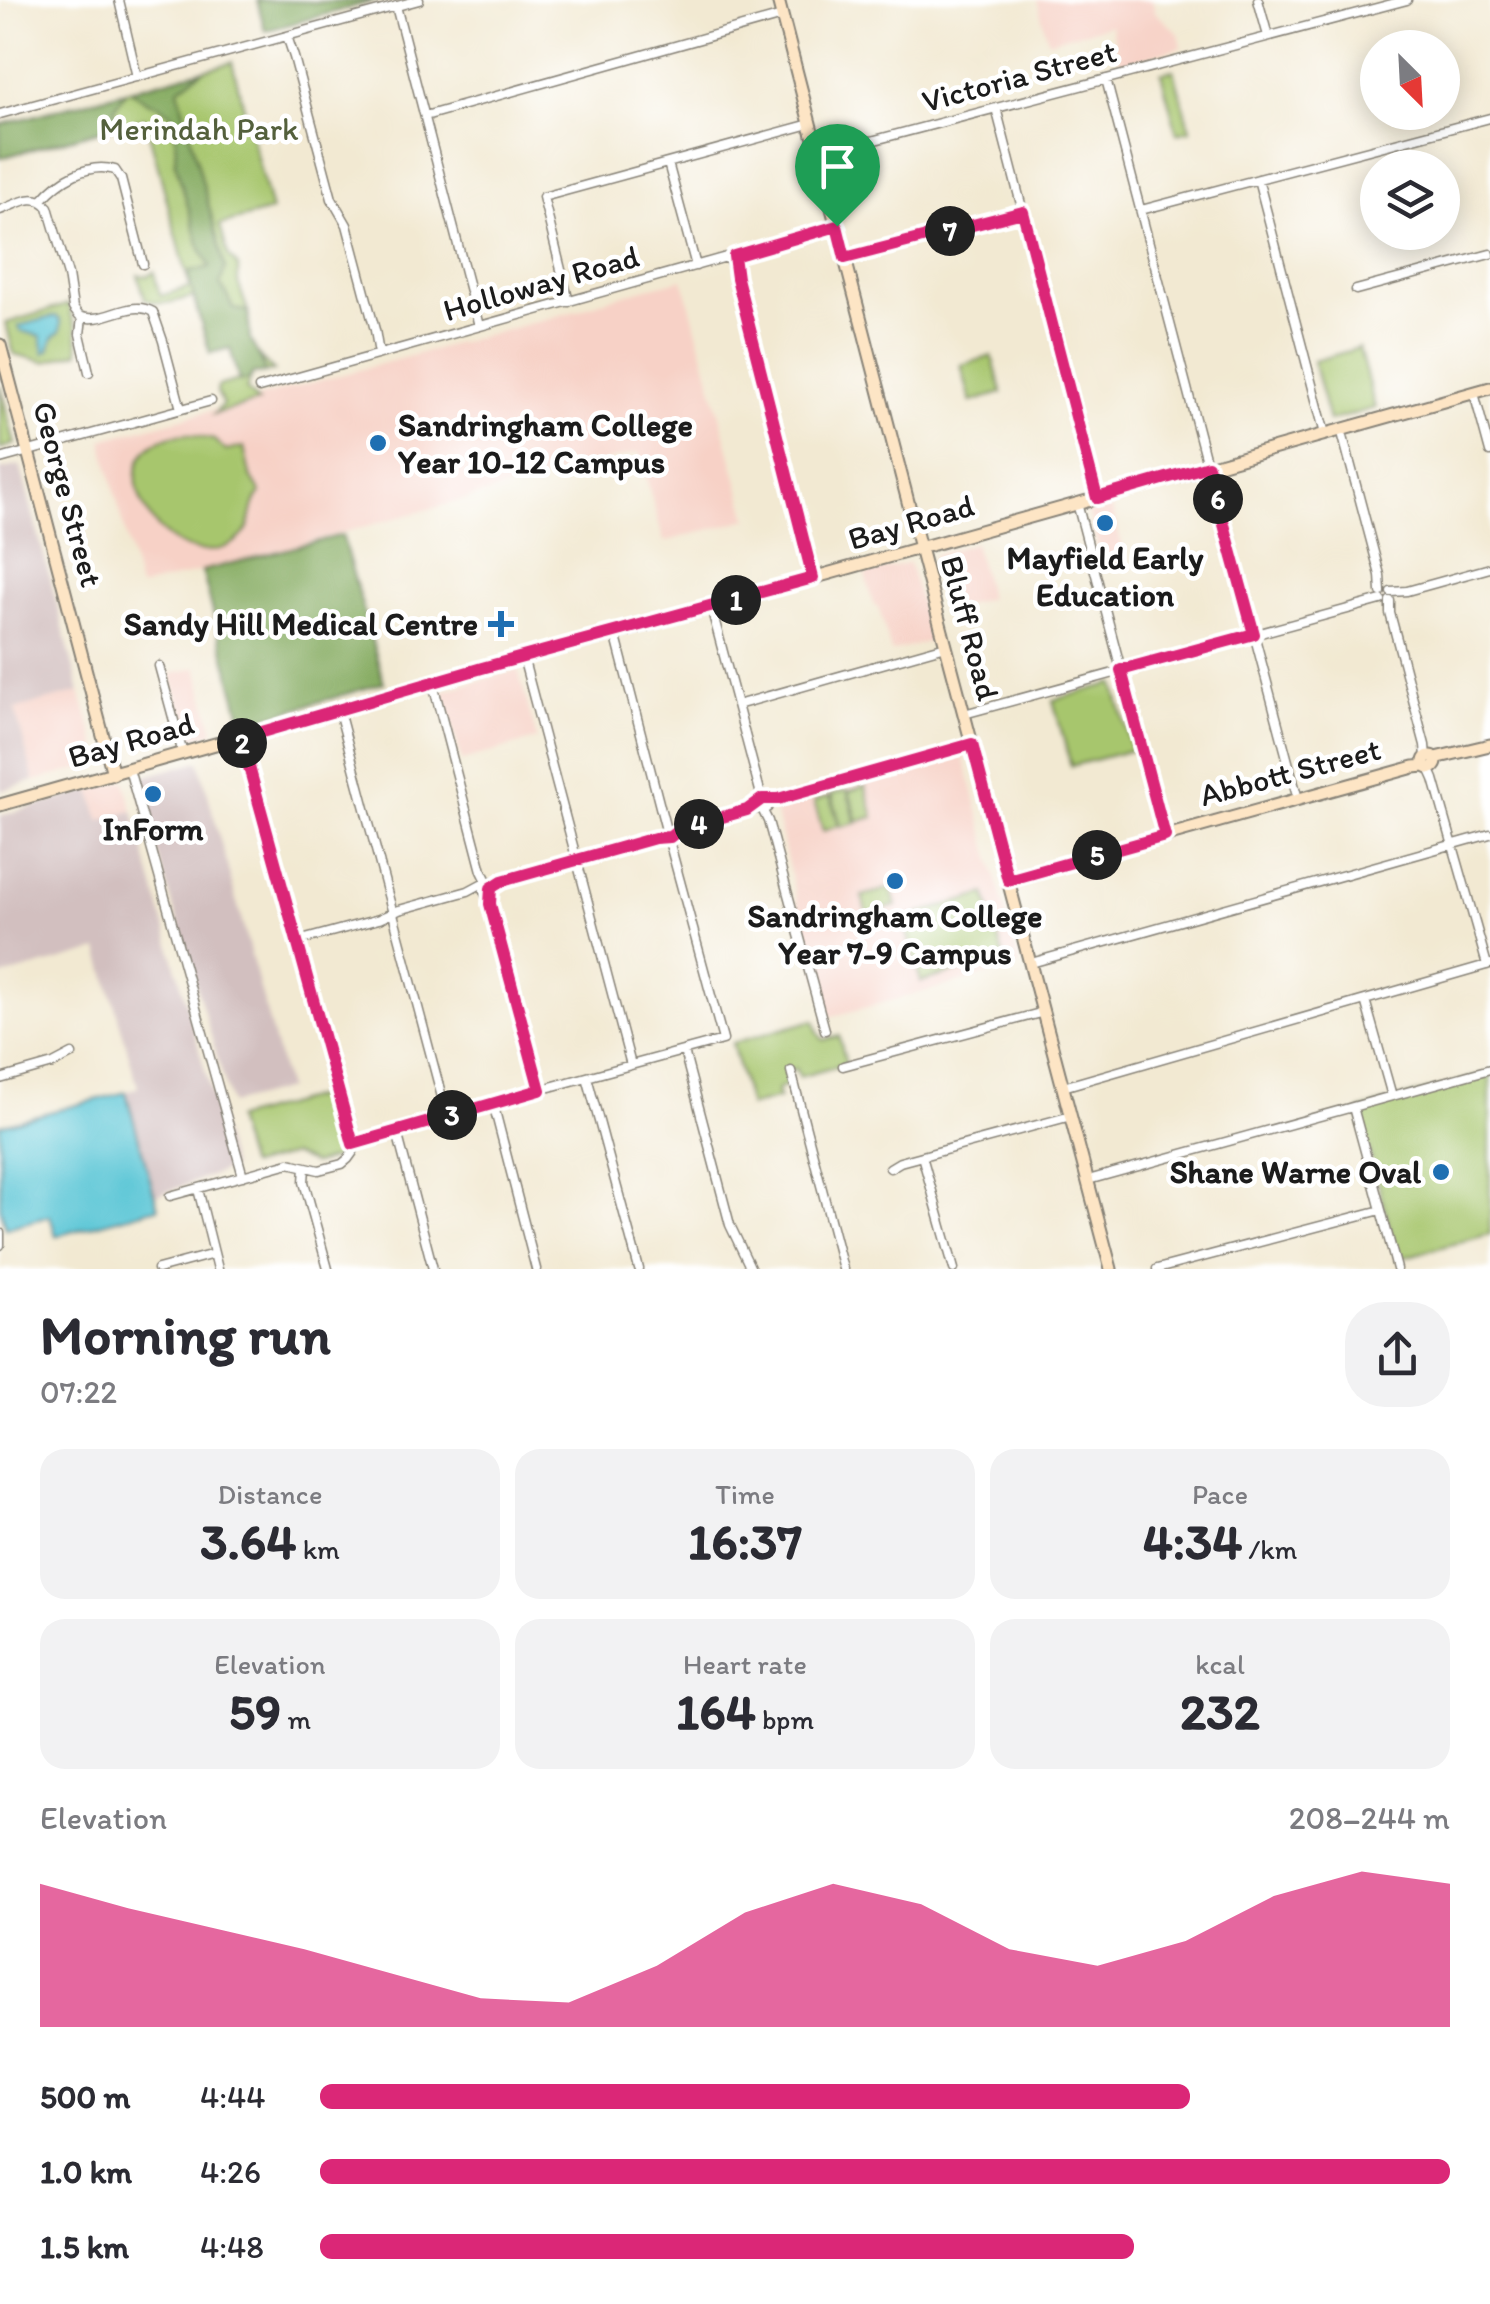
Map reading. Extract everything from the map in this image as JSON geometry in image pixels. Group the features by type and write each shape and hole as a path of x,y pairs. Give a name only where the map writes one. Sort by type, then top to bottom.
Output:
{"main road":[{"name":"Bluff Road","path":"778,0 1111,1269"},
{"name":"George Street","path":"0,345 113,774"},
{"name":"Bay Road","path":"0,805 1490,388"},
{"name":"Abbott Street","path":"1008,880 1490,745"}],"street":[{"path":"119,0 139,76"},
{"path":"0,114 419,0"},
{"path":"1258,0 1268,36"},
{"name":"Victoria Street","path":"818,155 1407,0"},
{"path":"396,6 479,326"},
{"path":"424,116 782,16"},
{"path":"289,36 332,199 348,225 381,354"},
{"path":"1106,79 1298,798"},
{"path":"996,108 1097,498"},
{"path":"1140,210 1490,118"},
{"path":"569,302 542,197 810,124"},
{"path":"668,163 696,266"},
{"path":"42,200 66,178 101,168 115,170 122,179 143,264"},
{"path":"1258,179 1325,434"},
{"path":"0,210 34,198 48,206 73,308 82,318 136,307 153,312 180,410"},
{"path":"845,258 1023,212"},
{"name":"Holloway Road","path":"259,388 837,226"},
{"path":"1356,290 1490,254"},
{"path":"731,257 813,578"},
{"path":"82,318 80,334 89,372"},
{"path":"1474,393 1490,452"},
{"path":"0,459 211,401"},
{"path":"1063,1087 1489,965 1429,762 1341,429"},
{"path":"1076,504 1165,836"},
{"path":"964,714 1490,568"},
{"path":"710,607 825,1030"},
{"path":"353,1144 724,1040 616,634"},
{"path":"737,705 946,646"},
{"path":"523,657 631,1065"},
{"path":"159,666 183,754"},
{"path":"433,684 540,1090"},
{"path":"339,711 447,1116"},
{"path":"170,1196 290,1163 310,1169 346,1161 352,1154 353,1144 241,738"},
{"path":"298,941 972,744"},
{"path":"129,769 243,1176"},
{"path":"1030,963 1490,834"},
{"path":"1365,1000 1392,1096"},
{"path":"843,1066 1044,1012"},
{"path":"684,1051 730,1225 750,1269"},
{"path":"0,1079 53,1064 72,1054"},
{"path":"1088,1180 1490,1069"},
{"path":"791,1070 844,1269"},
{"path":"588,1077 639,1269"},
{"path":"493,1103 536,1269"},
{"path":"1353,1107 1397,1269"},
{"path":"890,1168 900,1162 1071,1116"},
{"path":"397,1132 433,1269"},
{"path":"922,1156 954,1269"},
{"path":"310,1169 304,1177 328,1269"},
{"path":"198,1189 218,1269"},
{"path":"1157,1269 1381,1210"},
{"path":"0,1233 0,1245"},
{"path":"158,1269 214,1254"}],"shaded area":[{"path":"1037,0 1152,0 1155,12 1179,34 1182,47 1121,64 1110,25 1048,41"},
{"name":"Sandringham College Year 10-12 Campus","path":"683,279 748,519 664,542 639,452 139,588 102,440"},
{"path":"20,465 80,692 15,709 34,781 0,791 0,470"},
{"path":"1111,505 1126,559 1103,566 1088,512"},
{"path":"974,543 989,598 947,610 933,556"},
{"path":"909,563 930,641 891,652 865,574"},
{"path":"197,667 214,732 189,739 171,674"},
{"path":"518,670 537,739 462,761 443,691"},
{"path":"80,692 102,763 34,781 15,709"},
{"name":"Sandringham College Year 7-9 Campus","path":"963,755 1020,966 830,1017 775,810"},
{"path":"199,761 287,1089 231,1104 136,779"},
{"path":"125,781 133,811 100,820 91,790"},
{"path":"91,790 100,820 133,811 232,1168 155,1196 126,1092 138,1087 99,950 0,977 0,816"}],"green space":[{"path":"257,0 315,2 378,0 265,31"},
{"name":"Merindah Park","path":"232,62 271,211 220,225 228,255 238,267 250,340 260,358 274,371 253,374 246,389 258,402 214,414 223,404 218,386 239,380 230,348 210,353 193,297 163,303 145,299 138,275 154,272 160,296 190,287 145,118 0,158 0,125"},
{"path":"205,69 178,89 225,268 220,285 233,309 248,311 250,340 265,373 253,374 248,380 239,381 230,348 210,353 187,273 210,267 200,247 175,162 172,115 130,90"},
{"path":"1174,70 1190,130 1177,133 1161,73"},
{"path":"126,91 114,109 119,125 0,158 0,125"},
{"path":"69,304 79,352 45,362 14,354 6,323"},
{"path":"1359,348 1375,408 1329,421 1313,361"},
{"path":"992,356 1002,393 971,402 961,365"},
{"path":"0,386 15,444 0,449"},
{"path":"187,434 214,440 226,451 244,447 250,475 261,493 246,532 232,544 205,551 180,544 159,528 144,506 137,482 140,460 156,442"},
{"path":"342,535 384,683 243,724 202,571"},
{"path":"1114,683 1132,750 1071,766 1053,700"},
{"path":"865,786 874,817 858,821 849,791"},
{"path":"847,790 856,823 841,827 832,794"},
{"path":"830,796 839,826 823,831 814,801"},
{"path":"891,888 896,906 867,914 862,896"},
{"path":"986,894 1004,958 921,982 903,918"},
{"path":"814,1020 823,1040 839,1036 846,1064 799,1077 796,1069 786,1071 788,1084 777,1090 779,1098 749,1106 732,1043"},
{"name":"Shane Warne Oval","path":"1490,1073 1490,1234 1398,1259 1360,1110"},
{"path":"330,1093 346,1149 339,1157 314,1164 292,1155 248,1164 235,1119"}],"water":[{"path":"56,316 61,321 60,332 44,353 41,336 21,331 19,326"},
{"path":"126,1092 158,1208 56,1236 50,1216 6,1228 0,1206 0,1125"}],"place":[{"name":"Sandringham College Year 10-12 Campus","path":"378,443"},
{"name":"Mayfield Early Education","path":"1105,523"},
{"name":"Sandy Hill Medical Centre","path":"501,624"},
{"name":"InForm","path":"153,794"},
{"name":"Sandringham College Year 7-9 Campus","path":"895,881"},
{"name":"Shane Warne Oval","path":"1441,1172"}],"route":[{"path":"1023,212 1097,498 1208,466 1254,634 1121,670 1165,836 1008,880 972,744 778,799 762,799 747,810 680,829 670,837 502,881 491,888 490,904 540,1090 353,1144 241,738 813,578 734,256 837,226 845,258 1023,212"}]}
